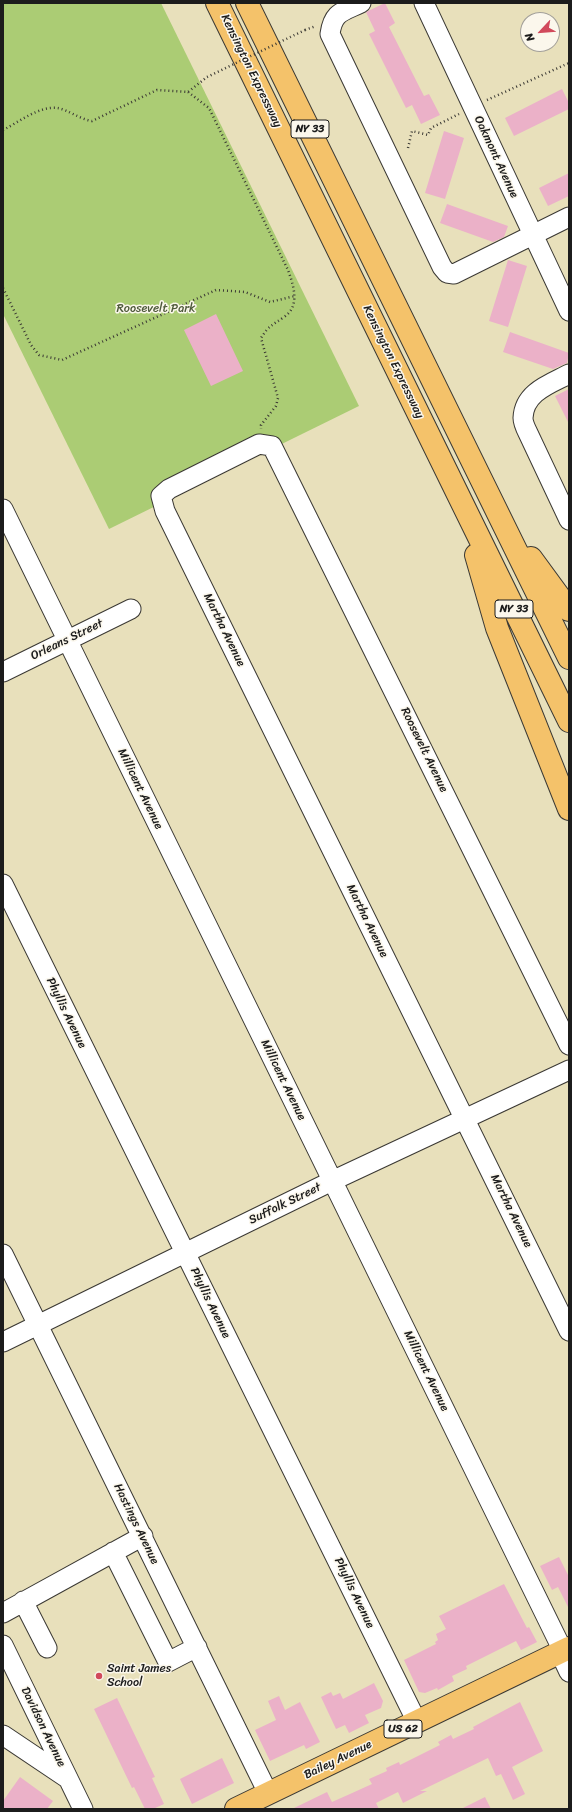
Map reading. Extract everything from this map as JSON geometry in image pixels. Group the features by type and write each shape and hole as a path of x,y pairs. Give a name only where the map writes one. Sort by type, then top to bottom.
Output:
{"main road":[{"name":"Kensington Expressway","path":"217,3 569,721"},
{"name":"NY 33","path":"247,3 569,658"},
{"path":"458,497 497,628 569,808"},
{"path":"495,508 569,610"},
{"name":"Bailey Avenue","path":"236,1809 417,1722 565,1656"}],"street":[{"path":"361,3 336,8 331,22 330,34 442,267 447,272 454,274 569,217"},
{"name":"Oakmont Avenue","path":"424,3 569,311"},
{"path":"569,374 538,390 526,408 523,419 528,433 569,520"},
{"name":"Roosevelt Avenue","path":"259,444 272,446 278,456 569,1045"},
{"name":"Martha Avenue","path":"259,444 169,489 161,496 165,511 569,1331"},
{"name":"Millicent Avenue","path":"3,509 565,1656"},
{"name":"Orleans Street","path":"3,672 131,609"},
{"name":"Phyllis Avenue","path":"3,884 417,1722"},
{"name":"Suffolk Street","path":"3,1342 332,1181 569,1070"},
{"name":"Hastings Avenue","path":"3,1254 268,1793"},
{"path":"3,1613 142,1536"},
{"path":"113,1552 168,1662 197,1647"},
{"path":"24,1601 47,1648"},
{"name":"Davidson Avenue","path":"3,1645 83,1809"},
{"path":"3,1735 68,1779"}],"path":[{"path":"188,92 207,77 305,30"},
{"path":"3,130 39,111 58,108 82,119 92,121 157,90 188,92 209,108 288,270 295,296 288,313 267,328 261,338 278,398 276,406 261,425 259,444"},
{"path":"3,288 31,345 39,355 62,360 216,290 245,292 270,302 295,296"}],"green space":[{"name":"Roosevelt Park","path":"3,3 161,3 359,406 109,529 3,314"}],"building":[{"path":"385,3 395,23 389,27 424,96 429,94 440,115 421,124 412,105 406,108 369,34 375,31 366,12"},
{"path":"562,89 569,103 569,109 514,136 505,118"},
{"path":"444,131 464,138 445,199 425,193"},
{"path":"569,173 569,196 548,206 539,188"},
{"path":"447,204 508,226 504,237 493,242 440,223"},
{"path":"508,260 527,266 508,327 489,321"},
{"path":"216,314 243,371 211,386 184,330"},
{"path":"510,332 569,353 567,363 553,369 503,352"},
{"path":"569,389 569,424 555,396"},
{"path":"559,1557 569,1577 569,1609 558,1587 552,1590 540,1566"},
{"path":"504,1584 527,1628 529,1627 537,1642 521,1650 516,1641 466,1666 467,1669 452,1676 454,1681 438,1690 437,1688 425,1693 419,1692 404,1660 436,1644 435,1642 438,1640 436,1634 446,1629 439,1616"},
{"path":"374,1683 383,1701 381,1708 365,1715 369,1723 349,1733 345,1725 336,1729 321,1697 331,1692 333,1696 340,1693 343,1699"},
{"path":"279,1696 285,1710 300,1702 320,1742 306,1749 304,1745 270,1761 255,1730 276,1720 268,1701"},
{"path":"117,1698 155,1777 152,1778 164,1804 153,1809 145,1809 134,1787 132,1788 94,1709"},
{"path":"520,1702 543,1751 512,1767 525,1794 513,1800 501,1774 496,1776 488,1758 420,1791 427,1791 403,1803 398,1792 376,1803 379,1809 292,1809 327,1792 332,1802 372,1784 369,1779 387,1771 386,1768 399,1762 400,1765 440,1745 438,1742 451,1735 453,1739 474,1729 473,1727"},
{"path":"222,1758 234,1783 192,1804 180,1779"},
{"path":"20,1777 53,1801 47,1809 3,1809 3,1801"},
{"path":"485,1797 491,1809 461,1809"}],"place":[{"name":"Saint James School","path":"99,1676"}]}
